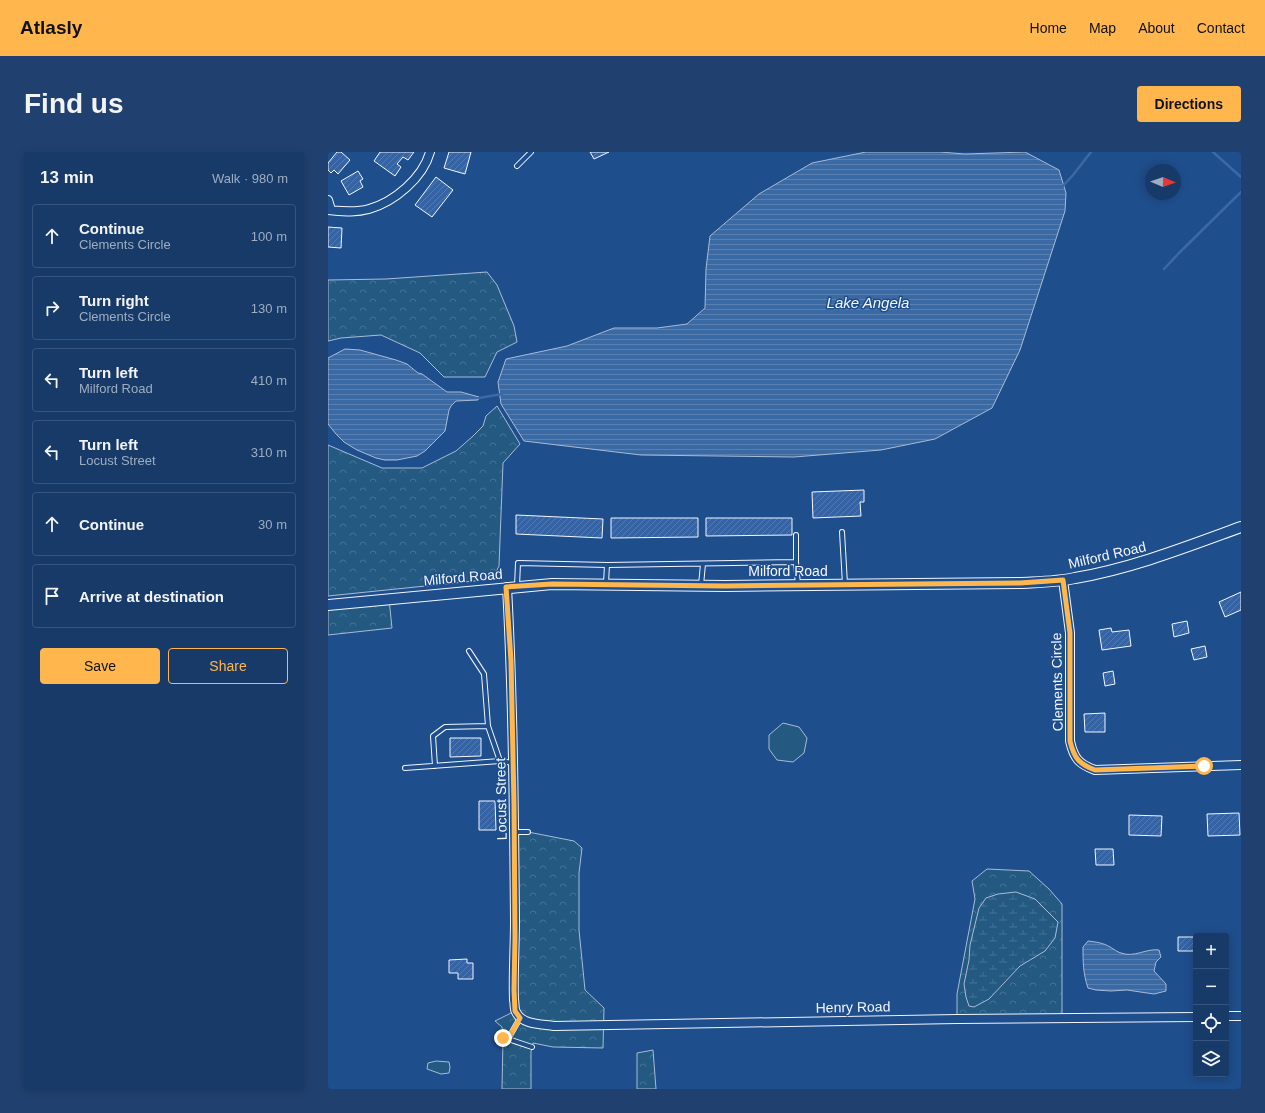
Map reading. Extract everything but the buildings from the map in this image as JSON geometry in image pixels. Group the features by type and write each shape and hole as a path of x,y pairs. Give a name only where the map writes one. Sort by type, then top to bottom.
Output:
{"street":[{"path":"328,200 330,210 353,212 368,210 384,204 413,182 428,160 430,152"},
{"name":"Milford Road","path":"328,604 552,584 701,586 845,585 1020,583 1063,580 1110,571 1151,560 1241,527"},
{"name":"Clements Circle","path":"1063,580 1070,633 1070,741 1072,751 1080,763 1095,770 1241,765"},
{"name":"Locust Street","path":"512,587 511,661 515,937 514,990 518,1014"},
{"name":"Henry Road","path":"518,1014 526,1021 534,1024 554,1026 1193,1016"},
{"path":"1229,1016 1241,1016"}],"lane":[{"path":"517,166 531,152"},
{"path":"842,532 845,585"},
{"path":"796,535 798,585"},
{"path":"512,587 518,563 608,565 796,562"},
{"path":"701,586 703,564"},
{"path":"605,584 608,565"},
{"path":"469,651 484,674 488,726 500,761"},
{"path":"435,766 433,736 445,727 488,726"},
{"path":"405,768 500,761 513,764"},
{"path":"514,832 528,832"},
{"path":"518,1014 506,1039 532,1046"}],"green space":[{"path":"487,272 497,285 514,326 517,342 497,352 485,377 444,377 420,353 381,335 341,338 328,341 328,280 386,279"},
{"path":"497,406 520,444 503,463 499,566 494,576 484,580 328,596 328,445 382,468 422,468 456,451 483,426 486,416"},
{"path":"389,599 392,628 328,635 328,605"},
{"path":"783,723 799,727 807,738 804,753 793,762 777,760 769,749 769,735"},
{"path":"514,832 528,832 574,841 582,848 579,873 579,930 585,990 604,1008 603,1048 553,1047 533,1043 531,1052 531,1089 502,1089 502,1027 495,1021 515,1011"},
{"path":"987,869 1029,871 1049,889 1062,904 1062,1018 957,1019 957,994 975,899 972,881"},
{"path":"1016,892 1035,899 1058,922 1055,938 1045,951 1020,966 989,999 974,1007 969,1006 964,984 969,960 970,945 979,908 986,898 998,894"},
{"path":"653,1050 656,1089 637,1089 637,1053"},
{"path":"436,1061 449,1062 449,1073 441,1074 427,1069 428,1063"}],"water":[{"name":"Lake Angela","path":"866,152 940,152 965,154 1025,152 1059,170 1066,193 1065,211 1020,350 992,408 935,439 881,450 794,457 641,455 524,441 501,404 498,382 506,359 567,346 614,328 657,328 687,324 705,308 706,269 710,236 759,194 812,163"},
{"path":"345,349 360,350 407,364 447,392 461,392 479,397 478,400 456,401 449,410 445,431 425,451 417,456 397,460 376,458 357,450 344,442 328,424 328,358"},
{"path":"1088,941 1097,942 1118,952 1126,954 1136,954 1150,950 1159,950 1161,957 1156,962 1154,971 1166,984 1166,991 1154,994 1127,990 1111,991 1088,988 1084,972 1083,947"}],"waterway":[{"path":"1062,187 1091,152"},
{"path":"1213,152 1241,177"},
{"path":"1164,269 1241,192"},
{"path":"479,398 502,394"}],"route":[{"path":"503,1038 508,1039 520,1018 515,1011 514,990 514,804 511,661 506,587 552,584 725,586 1020,583 1063,580 1070,633 1070,741 1072,751 1076,758 1080,763 1095,770 1204,766"}]}
